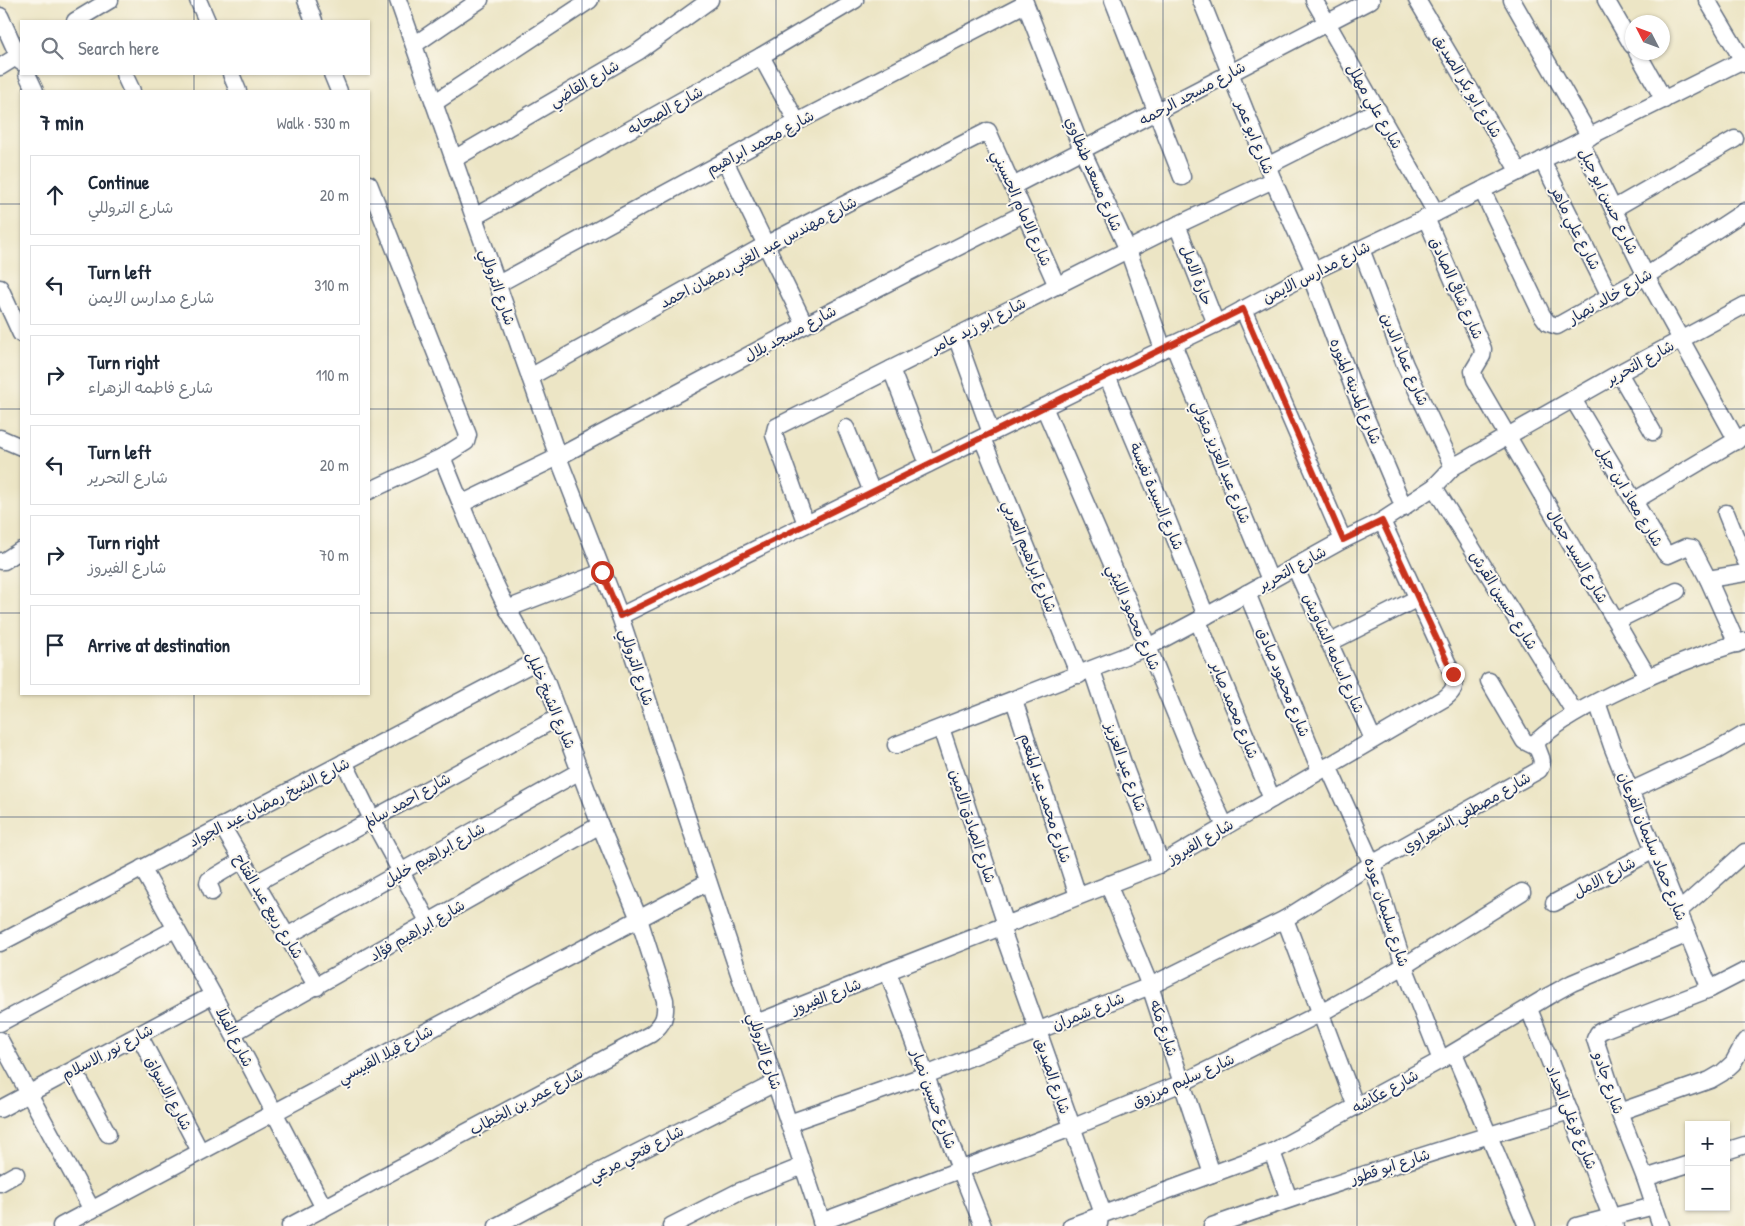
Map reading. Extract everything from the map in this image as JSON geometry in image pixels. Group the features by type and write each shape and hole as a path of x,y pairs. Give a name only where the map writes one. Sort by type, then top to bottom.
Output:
{"street":[{"path":"77,20 110,0"},
{"path":"198,0 207,20"},
{"path":"306,0 314,20"},
{"name":"شارع التروللي","path":"398,0 558,457 620,616 822,1224"},
{"path":"414,45 480,0"},
{"path":"434,103 590,0"},
{"name":"شارع القاضي","path":"454,159 639,51 710,0"},
{"name":"شارع الصحابه","path":"474,217 761,56 855,0"},
{"path":"1113,0 1182,177"},
{"name":"شارع ابو عمر","path":"1201,0 1312,272"},
{"name":"شارع علي مهلل","path":"1314,0 1378,110 1431,216"},
{"name":"شارع مسجد الرحمه","path":"1013,186 1371,0"},
{"name":"شارع ابو بكر الصديق","path":"1418,0 1519,172"},
{"name":"شارع حسن ابو جبل","path":"1512,0 1585,139 1613,209 1646,276 1681,340 1741,438"},
{"path":"1606,0 1625,33"},
{"path":"1711,1 1744,62"},
{"name":"شارع محمد ابراهيم","path":"498,284 1024,2"},
{"name":"شارع مسعد طنطاوي","path":"1024,2 1082,150 1128,250 1168,346"},
{"path":"0,16 20,57 0,67"},
{"path":"761,56 797,122"},
{"path":"1642,60 1664,100"},
{"name":"شارع مدارس الايمن","path":"620,616 1106,376 1216,324 1312,272 1431,216 1744,62"},
{"path":"27,75 34,90"},
{"path":"124,75 132,90"},
{"path":"230,75 238,90"},
{"path":"332,75 339,90"},
{"name":"شارع ابو زيد عامر","path":"806,524 774,435 776,427 1177,225 1378,110"},
{"name":"شارع الامام الحسيني","path":"988,131 1057,286"},
{"name":"شارع مهندس عبد الغني رمضان احمد","path":"530,377 766,245 988,131"},
{"path":"1613,209 1735,139"},
{"name":"شارع علي ماهر","path":"1542,160 1610,296"},
{"path":"725,161 806,324"},
{"path":"370,187 467,430 466,442 442,457 370,491"},
{"name":"شارع خالد نصار","path":"1482,190 1548,323 1557,326 1646,276 1745,211"},
{"name":"شارع مسجد بلال","path":"461,504 558,457 806,324 1025,213"},
{"name":"شارع شافي الصادق","path":"1431,216 1483,349 1482,356 1473,371 1475,380 1508,436"},
{"name":"حارة الامل","path":"1177,225 1216,324"},
{"name":"شارع عماد الدين","path":"1361,249 1405,365 1453,467"},
{"name":"شارع المدينه المنوره","path":"1312,272 1355,392 1404,508"},
{"path":"0,288 20,332"},
{"name":"شارع التحرير","path":"896,745 1148,647 1343,540 1382,521 1434,487 1453,467 1619,373 1745,305"},
{"path":"1243,309 1343,540"},
{"name":"شارع ابراهيم العربي","path":"956,336 986,435 1086,672"},
{"name":"شارع عبد العزيز متولي","path":"1168,346 1270,580"},
{"path":"891,369 928,464"},
{"path":"1619,373 1653,432"},
{"name":"شارع السيدة نفيسة","path":"1106,376 1158,496 1202,619"},
{"name":"شارع معاذ ابن جبل","path":"1573,399 1665,553 1668,555 1686,547 1692,548 1741,642"},
{"name":"شارع محمود الليثي","path":"1044,407 1148,647 1195,762 1225,826"},
{"path":"846,428 872,492"},
{"name":"شارع السيد جمال","path":"1508,436 1648,677"},
{"path":"0,438 20,447"},
{"path":"1634,501 1741,438"},
{"name":"شارع الشيخ خليل","path":"442,457 507,609 537,661 600,826 639,919"},
{"name":"شارع حسين القرش","path":"1434,487 1575,713"},
{"path":"1726,513 1745,560"},
{"name":"شارع الفيروز","path":"756,1024 1161,864 1445,698 1452,692 1455,684 1453,674 1382,521"},
{"path":"0,561 4,561 20,551"},
{"name":"شارع اسامه الشاويش","path":"1295,567 1373,739"},
{"path":"507,609 602,572"},
{"path":"1708,578 1745,573"},
{"path":"1616,621 1676,591"},
{"name":"شارع محمود صادق","path":"1248,593 1324,768"},
{"path":"1329,643 1418,598"},
{"name":"شارع محمد صابر","path":"1202,619 1272,799"},
{"path":"1489,681 1524,741 1536,747 1537,741 1575,713 1648,677 1692,658 1741,642"},
{"name":"شارع الشيخ رمضان عبد الجواد","path":"0,943 537,661"},
{"name":"شارع عبد العزيز","path":"1086,672 1161,864"},
{"name":"شارع محمد عبد المنعم","path":"1014,700 1078,896"},
{"name":"شارع حماد سليمان الفرعان","path":"1597,702 1630,790 1710,989"},
{"name":"شارع احمد سالم","path":"256,883 559,717"},
{"name":"شارع الصادق الامين","path":"941,728 1003,926"},
{"path":"1630,790 1716,751 1745,734"},
{"name":"شارع مصطفي الشعراوي","path":"1372,864 1539,770 1542,765 1542,758 1536,747"},
{"path":"344,762 372,819 429,923"},
{"name":"شارع سليمان عوده","path":"1324,768 1372,864 1404,966 1489,1135 1527,1226"},
{"name":"شارع ابراهيم خليل","path":"287,936 580,771"},
{"name":"شارع ربيع عبد الفتاح","path":"222,826 317,987"},
{"name":"شارع ابراهيم فؤاد","path":"233,1034 600,826"},
{"name":"شارع الامل","path":"1554,903 1654,850"},
{"path":"1679,911 1745,852"},
{"path":"212,892 208,884 209,880 242,860"},
{"name":"شارع شمران","path":"789,1123 926,1074 1150,986 1285,919 1372,864"},
{"name":"شارع الفيلا","path":"142,868 213,996 324,1208"},
{"name":"شارع فيلا القبيسي","path":"61,1226 708,882"},
{"name":"شارع مكه","path":"1108,884 1150,986 1212,1174"},
{"name":"شارع سليم مرزوق","path":"822,1224 1182,1083 1321,1013 1404,966 1522,892"},
{"name":"شارع عمر بن الخطاب","path":"290,1226 652,1034 661,1025 666,1013 665,1000 639,919"},
{"path":"1285,919 1356,1107"},
{"name":"شارع الصديق","path":"1003,926 1037,1031 1101,1208 1100,1220"},
{"path":"0,1023 175,929"},
{"name":"شارع عكاشه","path":"1071,1226 1100,1220 1212,1174 1272,1152 1448,1056 1572,983 1688,934"},
{"name":"شارع جادو","path":"1661,1226 1645,1178 1619,1112 1595,1039 1598,1033 1710,989 1745,971"},
{"name":"شارع حسين نصار","path":"888,972 982,1226"},
{"name":"شارع نور الاسلام","path":"0,1109 213,996"},
{"name":"شارع فرغلى الحداد","path":"1529,1008 1613,1221"},
{"name":"شارع الاسواق","path":"138,1035 200,1151"},
{"path":"0,1040 92,1210"},
{"path":"1619,1112 1710,1080 1722,1073 1733,1063 1745,1041"},
{"path":"74,1070 108,1134"},
{"name":"شارع فتحي مرعي","path":"497,1226 583,1180 776,1083"},
{"name":"شارع ابو قطور","path":"1212,1226 1289,1199 1570,1111"},
{"path":"1730,1150 1745,1145"},
{"path":"1272,1152 1289,1199"},
{"path":"1645,1178 1685,1165"},
{"path":"671,1226 738,1192 803,1166"},
{"path":"0,1183 16,1174"},
{"path":"1577,1226 1613,1221 1654,1206"}],"route":[{"path":"602,572 620,616 1106,376 1216,324 1243,309 1343,540 1382,521 1453,674"}]}
